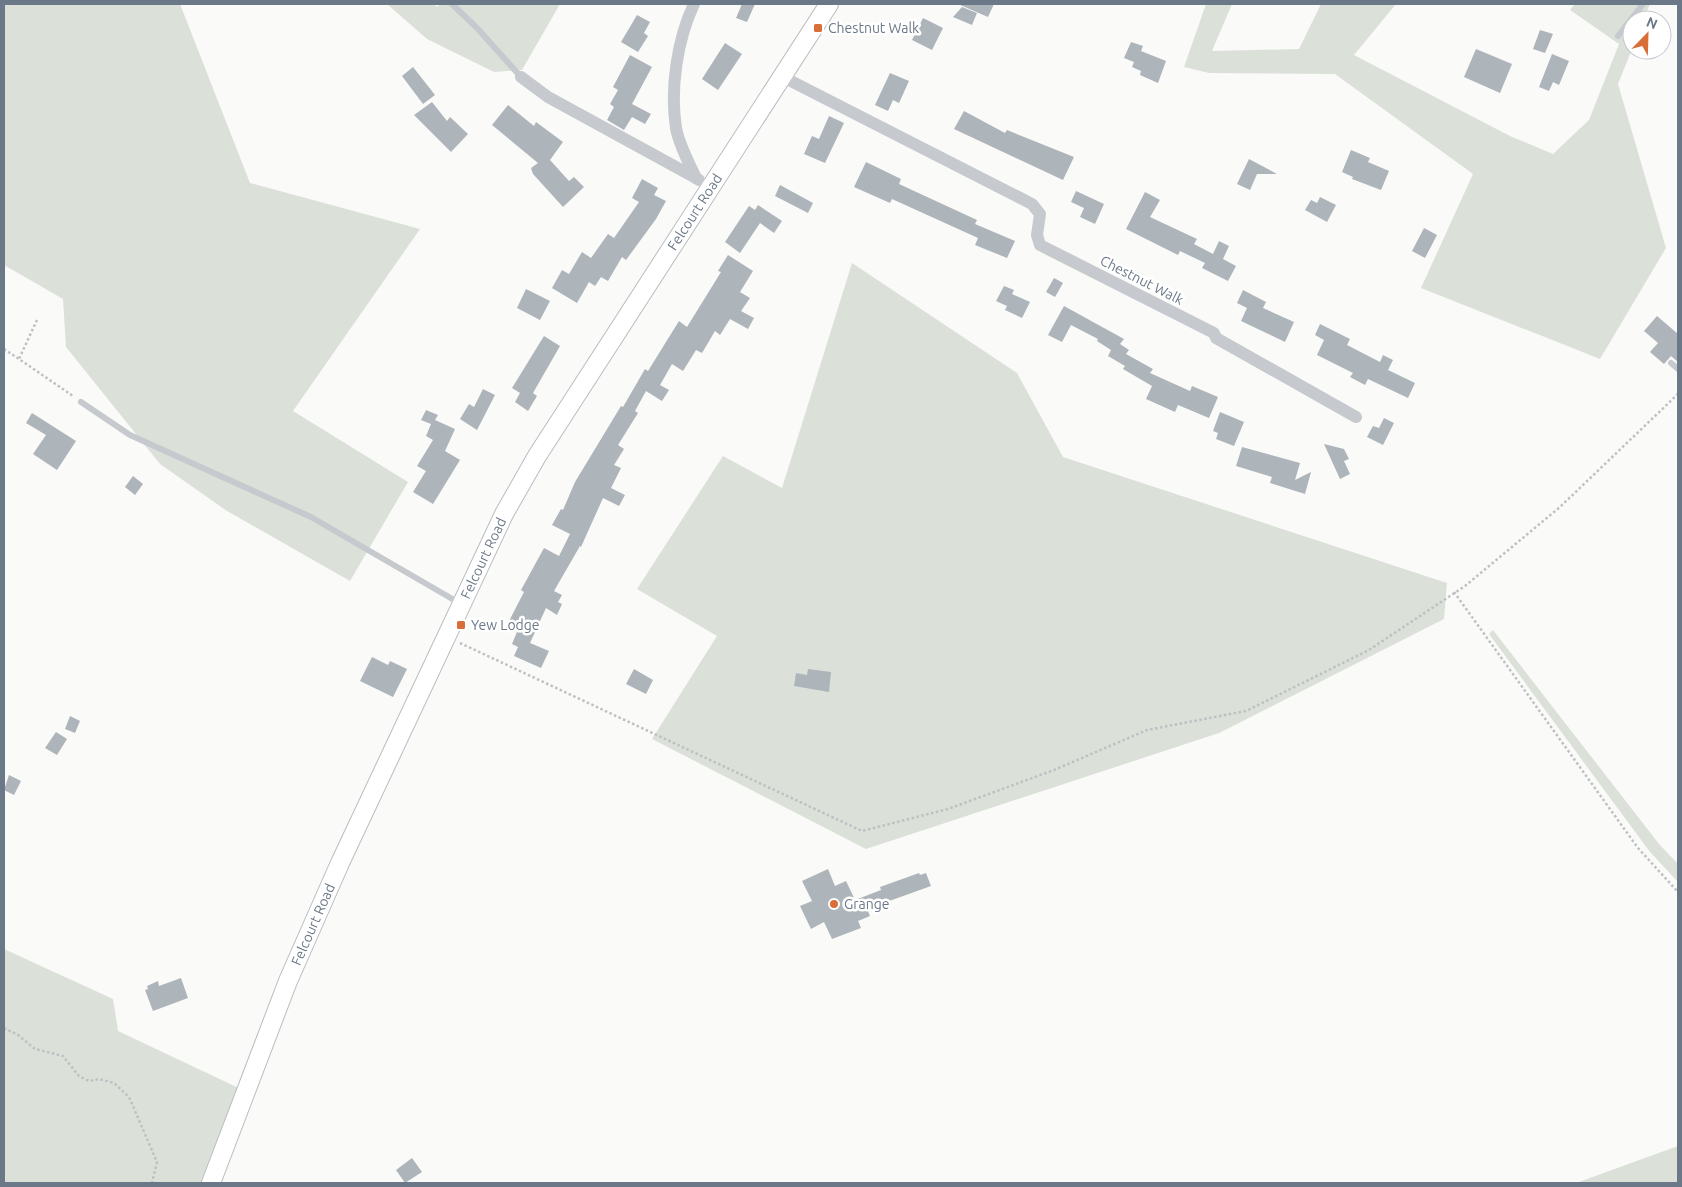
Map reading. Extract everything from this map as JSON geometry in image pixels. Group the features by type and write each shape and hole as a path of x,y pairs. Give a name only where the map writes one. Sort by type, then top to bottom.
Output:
{"street":[{"path":"694,4 678,61 674,102 676,130 696,178"},
{"name":"Felcourt Road","path":"211,1183 288,981 340,864 504,514 537,456 829,4"},
{"name":"Chestnut Walk","path":"781,76 1032,204 1040,214 1037,235 1040,245 1214,333 1216,338 1356,417"},
{"path":"521,77 548,97 712,186"}],"lane":[{"path":"452,4 478,29 521,77"},
{"path":"1618,36 1642,4"},
{"path":"1671,363 1678,369"},
{"path":"81,402 130,435 311,517 462,604"}],"path":[{"path":"19,359 37,320"},
{"path":"4,349 81,402"},
{"path":"447,637 862,831 948,809 1054,770 1147,730 1246,712 1369,650 1465,586 1560,507 1678,394"},
{"path":"1454,592 1638,848 1678,892"},
{"path":"4,1028 18,1035 35,1049 62,1056 79,1076 89,1081 100,1079 114,1082 129,1097 157,1162 152,1183"}],"shaded area":[{"path":"4,4 180,4 250,183 420,229 293,411 408,482 350,581 227,511 160,464 66,347 63,299 4,265"},
{"path":"387,4 434,4 437,7 440,4 560,4 522,70 494,72 427,39"},
{"path":"1206,4 1232,4 1212,51 1299,49 1321,4 1396,4 1354,55 1510,136 1553,154 1589,120 1619,44 1570,10 1575,4 1650,4 1647,10 1622,10 1622,60 1628,60 1618,84 1666,248 1600,359 1421,288 1473,174 1335,74 1209,73 1184,67"},
{"path":"852,263 1017,373 1063,457 1447,583 1444,619 1219,733 866,849 652,739 717,636 637,589 723,456 782,488"},
{"path":"1493,630 1659,844 1678,864 1678,882 1650,852 1489,634"},
{"path":"4,949 113,999 118,1031 245,1091 211,1183 4,1183"},
{"path":"1678,1146 1678,1183 1576,1183"}],"building":[{"path":"742,4 755,4 747,22 736,18"},
{"path":"958,4 994,4 988,17"},
{"path":"962,7 977,13 972,25 953,17"},
{"path":"637,15 650,22 644,33 648,36 638,52 621,42"},
{"path":"923,18 943,28 932,50 912,40"},
{"path":"1540,30 1553,34 1545,53 1533,49"},
{"path":"1131,42 1143,46 1141,51 1166,61 1158,83 1140,75 1141,71 1132,67 1134,62 1124,58"},
{"path":"725,43 742,54 718,90 702,79"},
{"path":"1476,49 1512,64 1500,93 1464,77"},
{"path":"1552,54 1569,61 1559,85 1553,82 1549,91 1539,87"},
{"path":"630,55 652,67 632,104 651,114 645,124 632,117 624,130 607,120 614,107 610,104 618,90 613,87"},
{"path":"413,67 435,95 423,104 402,76"},
{"path":"890,73 909,81 899,103 893,100 888,111 875,105"},
{"path":"432,102 447,121 450,117 468,134 451,152 414,115"},
{"path":"508,105 534,126 536,122 563,142 550,160 569,181 574,177 584,187 563,207 533,174 531,168 538,163 492,125"},
{"path":"964,111 1005,133 1007,130 1074,157 1063,180 954,129"},
{"path":"829,116 844,123 825,163 804,154 812,136 819,139"},
{"path":"1351,150 1370,158 1368,162 1389,171 1381,190 1352,179 1353,177 1342,172"},
{"path":"1249,159 1277,174 1257,174 1250,190 1237,184"},
{"path":"866,162 901,179 899,184 977,220 975,224 1015,241 1007,258 975,245 978,238 892,199 890,203 854,187"},
{"path":"642,179 658,188 654,195 666,201 656,219 626,260 622,257 608,281 601,277 595,286 589,282 577,303 552,288 562,270 569,274 582,252 591,258 608,234 614,238 639,202 632,198"},
{"path":"780,185 813,203 808,213 775,196"},
{"path":"1076,191 1104,204 1095,224 1080,217 1084,208 1071,202"},
{"path":"1145,192 1160,200 1150,217 1197,239 1194,244 1213,254 1219,241 1229,246 1223,259 1236,266 1228,281 1202,268 1205,263 1180,251 1178,255 1126,229"},
{"path":"1320,197 1336,205 1327,222 1305,210 1311,200 1317,203"},
{"path":"758,205 782,221 774,233 760,223 740,253 725,242 749,206 755,210"},
{"path":"1424,228 1437,235 1425,258 1412,251"},
{"path":"728,255 753,271 740,292 750,298 741,311 754,318 748,329 730,319 720,335 715,331 702,353 696,350 683,371 672,364 660,385 669,390 662,401 646,391 635,411 638,413 618,445 624,449 614,465 621,468 611,488 625,495 619,506 603,498 581,547 554,591 562,595 558,602 562,604 557,615 546,608 530,643 549,651 541,668 514,656 518,647 512,644 519,627 509,621 524,592 521,590 544,548 559,556 570,534 552,525 561,509 563,510 575,482 645,369 648,371 679,321 687,327 721,272 718,271"},
{"path":"1054,278 1063,283 1055,297 1046,292"},
{"path":"1004,286 1014,290 1012,294 1030,302 1022,318 1005,310 1007,306 996,301"},
{"path":"526,289 550,301 540,320 517,308"},
{"path":"1243,290 1266,302 1263,308 1294,322 1285,342 1241,321 1247,308 1237,303"},
{"path":"1064,306 1124,339 1120,344 1129,350 1126,354 1153,369 1150,373 1190,391 1192,386 1218,397 1209,418 1178,405 1175,412 1146,399 1152,386 1123,369 1125,366 1108,356 1111,350 1097,341 1098,339 1071,325 1062,342 1048,335"},
{"path":"1657,316 1678,334 1678,362 1671,356 1664,364 1650,352 1658,343 1644,331"},
{"path":"1320,324 1350,339 1347,345 1380,362 1383,355 1393,360 1388,370 1415,383 1408,398 1368,379 1365,385 1350,377 1353,373 1317,355 1324,340 1315,335"},
{"path":"544,336 560,346 533,393 537,396 528,411 515,402 520,393 512,388"},
{"path":"483,389 495,395 477,430 460,419 469,404 474,407"},
{"path":"426,410 438,415 435,420 455,429 445,451 460,460 433,504 413,492 426,471 417,466 433,440 426,436 431,424 421,420"},
{"path":"1220,412 1244,422 1234,446 1216,439 1218,433 1213,431"},
{"path":"32,413 76,441 57,470 33,454 46,435 26,423"},
{"path":"1384,418 1394,423 1383,445 1367,437 1373,426 1379,428"},
{"path":"1324,444 1344,449 1349,459 1344,461 1350,474 1340,479"},
{"path":"1242,447 1300,463 1295,480 1311,472 1305,494 1270,483 1272,477 1236,466"},
{"path":"133,476 143,484 135,495 125,487"},
{"path":"372,657 388,665 390,661 407,669 393,697 360,681"},
{"path":"634,669 653,680 646,694 626,684"},
{"path":"808,669 831,672 829,692 794,686 796,673 807,675"},
{"path":"70,716 80,721 75,733 65,729"},
{"path":"56,732 67,739 57,755 45,748"},
{"path":"9,775 21,781 14,795 4,790"},
{"name":"Grange","path":"828,869 835,886 846,881 855,900 881,890 880,887 919,873 920,875 926,873 931,886 867,909 870,916 858,921 861,928 832,939 824,922 811,929 800,906 812,901 802,881"},
{"path":"181,978 188,998 153,1011 145,990 148,989 147,986 158,981 159,986"},
{"path":"412,1158 422,1172 405,1183 396,1170"}],"place":[{"name":"Chestnut Walk","path":"818,28"},
{"name":"Yew Lodge","path":"461,625"},
{"name":"Grange","path":"834,904"}]}
